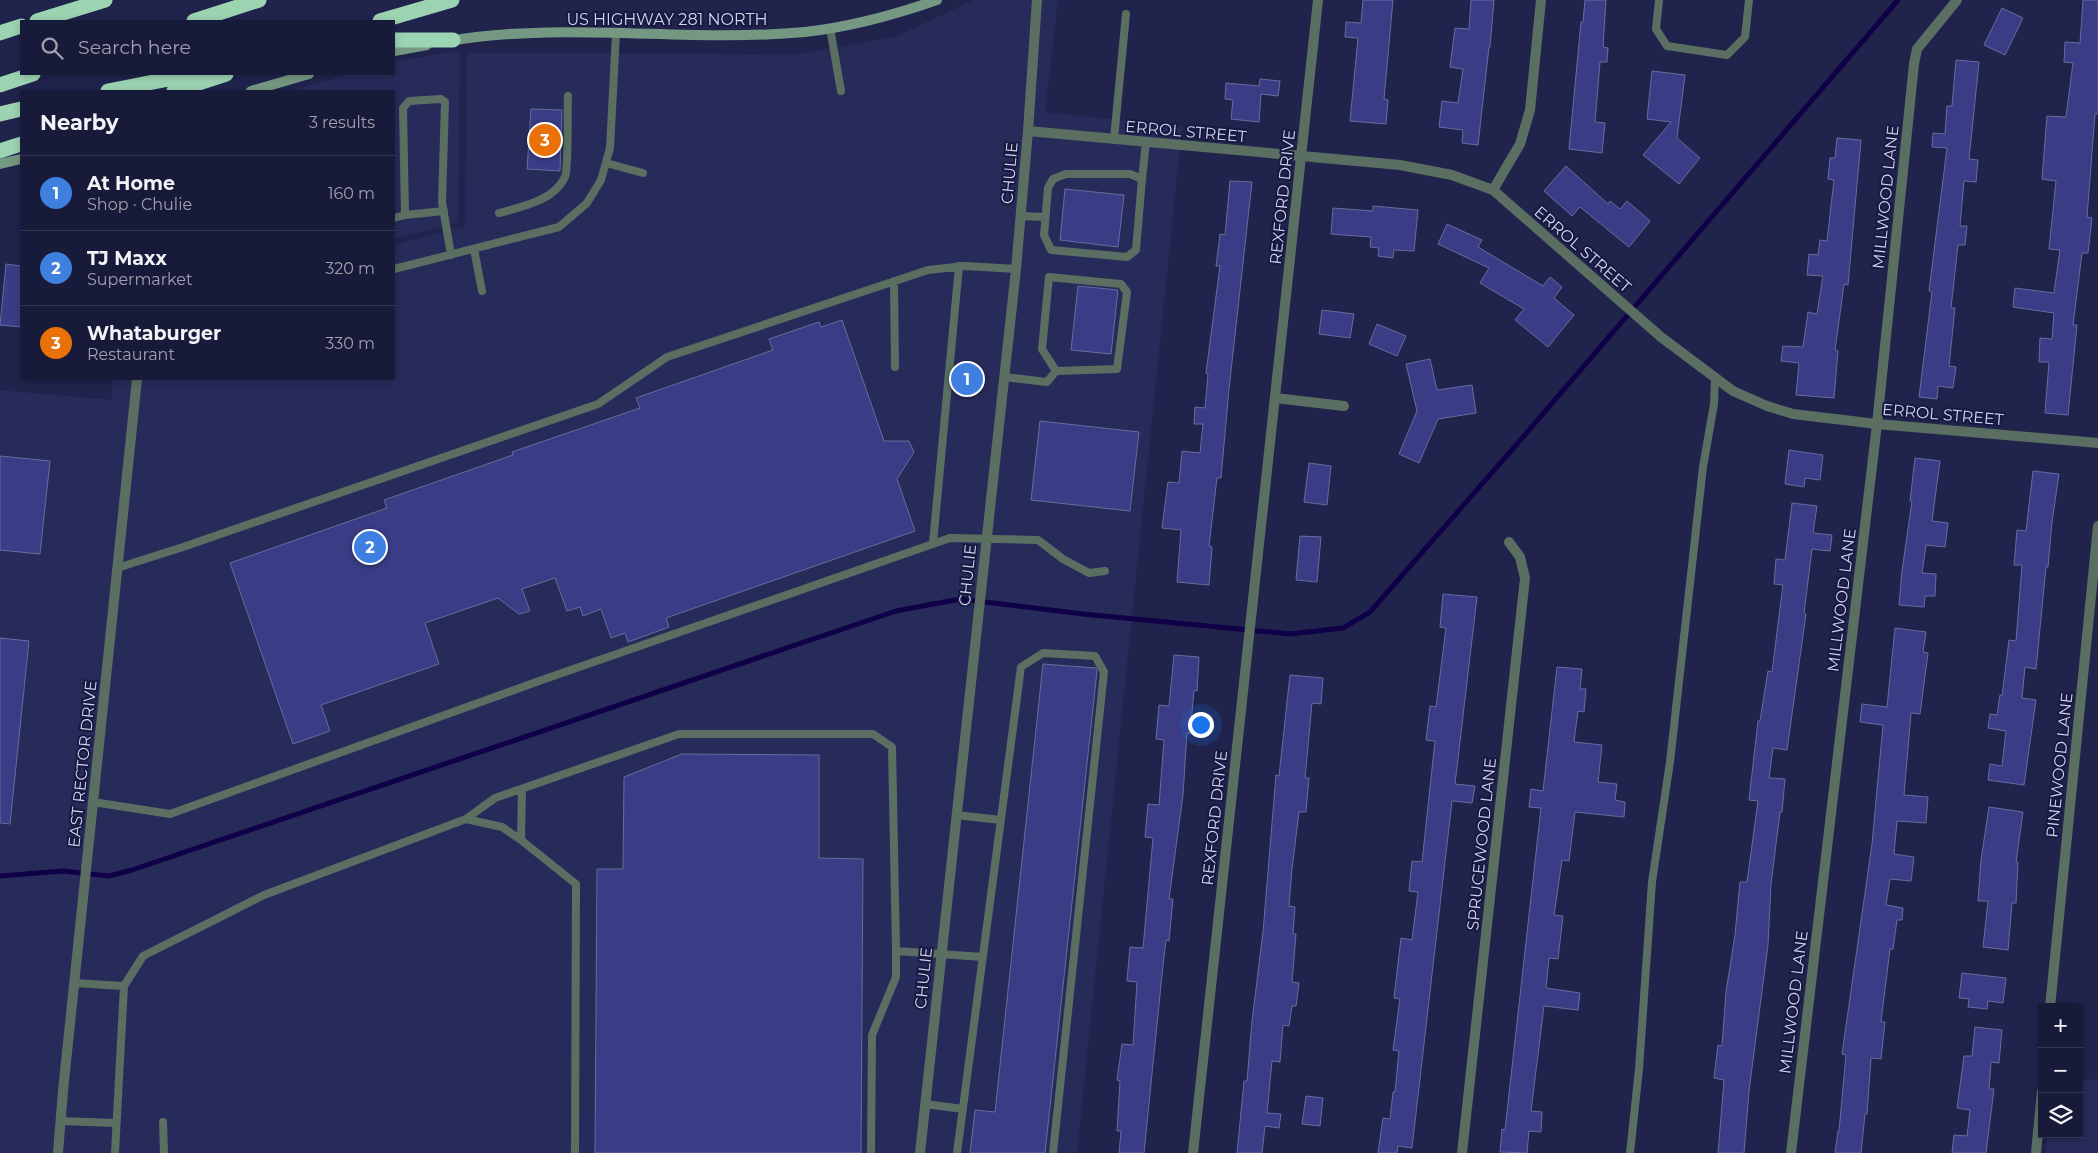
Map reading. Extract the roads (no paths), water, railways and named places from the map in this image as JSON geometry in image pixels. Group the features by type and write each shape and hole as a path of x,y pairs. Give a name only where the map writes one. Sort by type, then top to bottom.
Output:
{"highway":[{"path":"40,20 104,0"},
{"path":"197,20 259,0"},
{"path":"383,20 452,0"},
{"path":"0,33 20,26"},
{"path":"395,40 453,40"},
{"path":"0,85 30,75"},
{"path":"113,90 189,75"},
{"path":"177,90 223,75"},
{"path":"0,114 20,109"},
{"path":"0,151 20,144"}],"main road":[{"name":"US HIGHWAY 281 NORTH","path":"395,51 453,40 528,34 756,35 806,32 899,14 937,0"},
{"path":"254,90 306,75"},
{"path":"0,164 20,159"}],"street":[{"name":"CHULIE","path":"920,1153 1016,269 1037,0"},
{"name":"REXFORD DRIVE","path":"1193,1153 1318,0"},
{"path":"1493,190 1520,144 1530,110 1541,0"},
{"name":"MILLWOOD LANE","path":"1791,1153 1878,424 1914,64 1917,49 1957,0"},
{"name":"ERROL STREET","path":"1028,130 1400,165 1452,175 1493,190 1661,337 1733,391 1767,406 1793,414 1878,424 2098,443"},
{"name":"EAST RECTOR DRIVE","path":"58,1153 137,380"},
{"path":"1275,398 1344,406"},
{"name":"PINEWOOD LANE","path":"2050,1003 2098,526"},
{"name":"SPRUCEWOOD LANE","path":"1462,1153 1525,578 1520,557 1510,542"},
{"path":"2036,1153 2042,1093"}],"lane":[{"path":"1658,0 1656,29 1667,46 1727,55 1745,37 1750,0"},
{"path":"1114,139 1126,14"},
{"path":"830,28 841,91"},
{"path":"395,269 559,228 587,203 602,180 610,148 616,34"},
{"path":"499,213 534,203 545,197 558,186 565,176 568,96"},
{"path":"405,215 403,108 409,101 441,99 445,102 442,202 451,255"},
{"path":"1142,179 1130,174 1066,174 1053,179 1048,188 1044,235 1051,250 1127,257 1136,250 1146,142"},
{"path":"606,163 643,173"},
{"path":"395,218 444,211"},
{"path":"1020,216 1045,217"},
{"path":"474,249 482,291"},
{"path":"934,543 959,266"},
{"path":"118,568 598,404 666,356 928,270 959,266 1016,269"},
{"path":"1004,377 1047,382 1056,371 1117,369 1127,292 1121,284 1049,277 1042,349 1056,371"},
{"path":"894,281 895,367"},
{"path":"1630,1153 1639,1069 1652,882 1670,762 1704,467 1714,404 1715,377"},
{"path":"93,802 170,814 548,678 950,538 1038,540 1063,560 1089,573 1105,571"},
{"path":"957,1153 1021,667 1043,653 1096,656 1104,672 1053,1153"},
{"path":"115,1153 115,1124 124,986 143,956 264,895 466,819 495,798 679,734 872,734 892,747 896,977 872,1035 871,1153"},
{"path":"521,840 522,789"},
{"path":"956,815 1001,820"},
{"path":"466,819 502,827 576,884 575,1153"},
{"path":"896,951 983,957"},
{"path":"74,983 124,986"},
{"path":"925,1104 963,1108"},
{"path":"60,1121 115,1124"},
{"path":"163,1122 164,1153"}],"waterway":[{"path":"0,876 63,871 109,876 132,870 896,611 960,599 1083,614 1290,634 1343,628 1370,612 1517,444 1898,0"}],"place":[{"name":"Whataburger","path":"545,140"},
{"name":"At Home","path":"967,379"},
{"name":"TJ Maxx","path":"370,547"}]}
